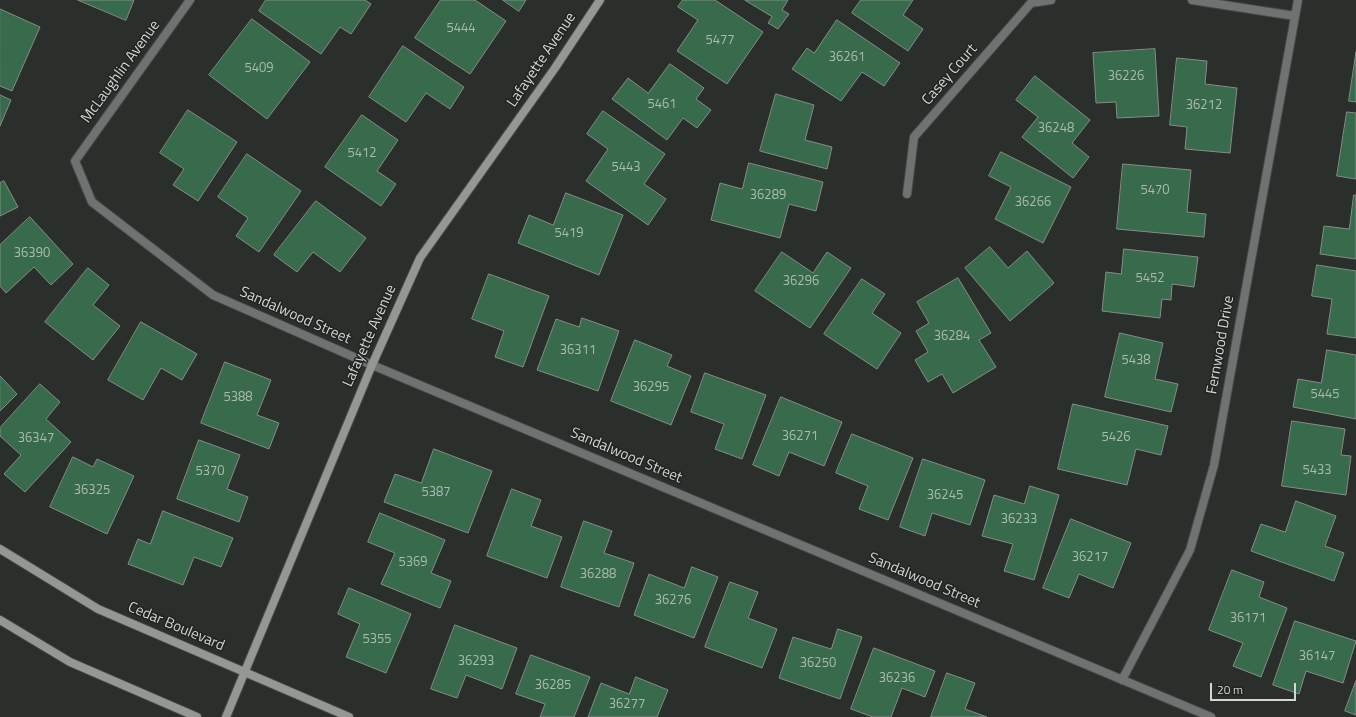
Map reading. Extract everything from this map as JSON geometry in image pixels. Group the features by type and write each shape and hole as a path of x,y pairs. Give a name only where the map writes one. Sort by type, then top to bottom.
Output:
{"street":[{"name":"McLaughlin Avenue","path":"75,161 190,0"},
{"name":"Lafayette Avenue","path":"226,717 372,365 420,258 555,68 600,0"},
{"name":"Casey Court","path":"907,194 914,137 1031,3 1051,0"},
{"path":"1192,0 1295,16"},
{"name":"Fernwood Drive","path":"1122,680 1190,550 1214,465 1298,0"},
{"name":"Sandalwood Street","path":"75,161 92,202 213,295 372,365 1211,717"},
{"name":"Cedar Boulevard","path":"0,549 98,609 348,717"},
{"path":"0,620 70,662 197,717"}],"building":[{"path":"78,0 134,0 126,20"},
{"path":"266,0 365,0 371,4 351,34 340,27 321,54 259,11"},
{"path":"441,0 475,0 506,21 470,74 415,38"},
{"path":"503,0 526,0 519,11"},
{"path":"683,0 715,0 763,32 727,84 677,51 698,20 678,7"},
{"path":"745,0 788,0 782,10 789,14 778,29 768,23 772,17"},
{"path":"861,0 913,0 903,15 923,29 908,51 852,13"},
{"path":"0,9 40,27 12,91 0,86"},
{"path":"252,19 310,62 267,119 209,75"},
{"path":"837,20 900,63 884,86 862,72 841,101 792,69 807,48 814,53"},
{"path":"403,46 464,87 450,109 426,93 406,122 369,97"},
{"path":"1155,49 1159,116 1117,118 1116,102 1096,103 1093,53"},
{"path":"1356,52 1356,102 1349,101"},
{"path":"1177,58 1207,61 1205,84 1237,88 1230,153 1185,149 1187,127 1170,125"},
{"path":"670,64 704,88 696,99 711,110 697,128 683,118 667,140 612,99 628,78 648,93"},
{"path":"1035,76 1090,120 1072,143 1089,157 1073,178 1022,137 1038,117 1016,100"},
{"path":"776,94 814,105 805,140 832,147 827,169 760,151"},
{"path":"0,95 11,100 0,126"},
{"path":"188,110 237,142 198,201 173,185 184,169 160,153"},
{"path":"603,111 665,154 644,184 666,199 648,225 586,181 608,149 587,134"},
{"path":"1347,112 1356,113 1356,179 1337,176"},
{"path":"362,115 398,140 377,171 396,184 381,206 325,167"},
{"path":"1001,152 1071,187 1043,243 995,219 1011,187 989,176"},
{"path":"247,154 301,191 259,252 236,236 248,218 218,197"},
{"path":"749,163 823,182 816,211 789,204 780,238 711,220 720,183 742,189"},
{"path":"1123,164 1191,170 1187,212 1206,214 1204,237 1117,229"},
{"path":"4,181 18,207 0,216 0,183"},
{"path":"566,193 623,215 599,275 518,243 529,215 553,225"},
{"path":"1354,195 1356,195 1356,259 1320,254 1324,226 1349,229"},
{"path":"316,201 366,238 340,272 313,252 297,272 274,255"},
{"path":"30,217 73,264 51,285 34,267 6,293 0,286 0,245"},
{"path":"990,247 1008,268 1027,251 1054,283 1010,321 965,268"},
{"path":"1124,249 1198,257 1194,287 1172,284 1171,300 1162,299 1160,318 1102,311 1106,272 1121,274"},
{"path":"782,252 813,273 827,252 851,268 810,328 755,291"},
{"path":"1317,265 1356,271 1356,338 1327,334 1332,299 1312,296"},
{"path":"88,268 109,285 93,305 120,326 93,360 45,322"},
{"path":"489,274 549,296 523,367 495,357 504,331 472,319"},
{"path":"958,278 991,333 979,340 996,367 953,393 942,374 928,382 915,360 928,352 916,331 929,323 917,302"},
{"path":"862,279 885,294 872,313 901,333 877,369 824,334"},
{"path":"582,318 619,331 598,391 537,370 556,319 579,327"},
{"path":"141,322 197,354 182,380 161,368 143,400 108,380"},
{"path":"1120,333 1163,343 1155,379 1178,384 1171,412 1105,397"},
{"path":"635,340 672,355 667,366 691,376 671,425 611,401"},
{"path":"1327,350 1356,355 1356,419 1293,407 1298,379 1321,383"},
{"path":"225,362 271,380 257,415 279,423 269,449 201,423"},
{"path":"705,373 766,395 742,459 715,449 724,424 691,412"},
{"path":"0,376 17,394 0,411"},
{"path":"40,384 60,402 46,419 71,442 25,492 4,474 21,455 0,436 0,428"},
{"path":"781,397 842,422 824,466 789,452 779,476 753,465"},
{"path":"1073,404 1168,426 1161,455 1136,449 1127,485 1058,469"},
{"path":"1292,421 1345,429 1341,455 1351,456 1346,495 1282,486"},
{"path":"852,434 913,458 888,520 859,509 868,486 836,473"},
{"path":"199,440 240,455 227,489 248,497 239,522 177,499"},
{"path":"434,449 492,471 468,533 384,502 395,474 421,483"},
{"path":"73,457 93,467 97,459 134,476 107,534 50,507"},
{"path":"923,459 985,480 970,525 932,513 925,536 900,527"},
{"path":"1030,486 1059,495 1034,580 1004,571 1013,544 982,536 994,495 1024,504"},
{"path":"512,489 541,500 531,526 562,537 547,578 487,556"},
{"path":"1296,501 1336,516 1325,546 1344,553 1334,581 1251,551 1261,524 1285,532"},
{"path":"163,511 233,538 221,567 194,557 183,585 128,564 138,539 150,544"},
{"path":"380,513 445,540 431,573 451,581 440,608 381,584 395,553 368,542"},
{"path":"1071,519 1131,543 1113,588 1079,574 1069,598 1043,588"},
{"path":"584,521 612,531 604,553 634,563 619,607 561,587"},
{"path":"692,567 718,577 694,638 634,615 649,574 684,588"},
{"path":"1232,570 1264,582 1259,597 1287,608 1261,677 1233,666 1243,643 1209,630"},
{"path":"730,582 758,592 748,618 777,629 762,668 705,647"},
{"path":"349,588 411,614 386,673 346,657 360,624 338,614"},
{"path":"1295,621 1356,641 1343,683 1306,671 1299,694 1273,685"},
{"path":"455,625 517,648 502,689 466,675 457,698 431,689"},
{"path":"838,629 862,637 840,699 779,678 793,637 831,649"},
{"path":"874,648 935,671 925,697 902,688 891,717 873,717 851,709"},
{"path":"531,655 590,677 574,717 540,717 545,704 516,694"},
{"path":"947,673 975,683 965,709 987,717 931,717"},
{"path":"636,677 668,690 657,717 588,717 601,683 629,694"},
{"path":"1356,681 1356,715 1345,711"}]}
